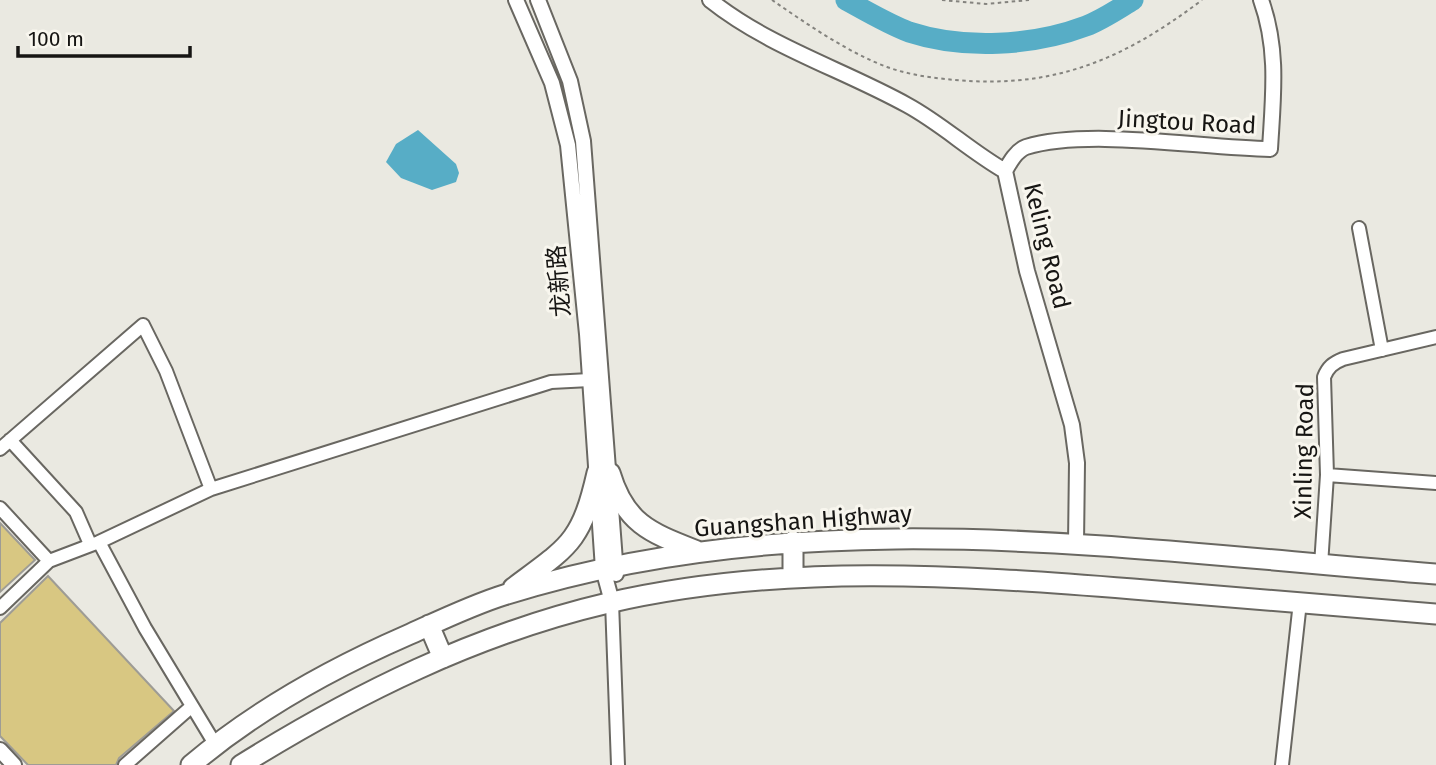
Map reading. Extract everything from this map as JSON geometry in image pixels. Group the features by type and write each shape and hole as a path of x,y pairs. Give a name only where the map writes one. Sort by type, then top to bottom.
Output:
{"highway":[{"path":"603,473 636,522 647,531 698,551"},
{"path":"502,595 569,546 584,524 603,473"},
{"name":"Guangshan Highway","path":"215,744 308,683 429,625 502,595 610,567 698,551 793,541 886,537 1076,544 1436,574"},
{"path":"793,541 793,576"},
{"path":"241,765 361,696 443,658 546,620 612,602 793,576 1008,579 1436,614"},
{"path":"429,625 443,658"},
{"path":"258,765 298,732"},
{"path":"174,765 215,744"},
{"path":"191,765 215,744"}],"street":[{"name":"龙新路","path":"516,0 552,83 568,145 590,380 603,473"},
{"name":"龙新路","path":"538,0 564,60 583,141 612,602"},
{"name":"Keling Road","path":"710,0 744,26 907,104 942,126 978,156 1005,171 1027,271 1072,425 1077,463 1076,544"},
{"name":"Jingtou Road","path":"1005,171 1013,157 1024,148 1079,140 1270,149 1275,71 1273,38 1261,0"},
{"path":"1359,228 1382,350"},
{"path":"211,489 166,371 143,324 5,444 76,512 215,744"},
{"name":"Xinling Road","path":"1321,565 1327,475 1324,377 1327,370 1343,359 1436,337"},
{"path":"0,608 49,561 95,543 211,489 551,382 590,380"},
{"path":"1327,475 1436,483"},
{"path":"0,508 49,561"},
{"path":"612,602 618,765"},
{"path":"1282,765 1300,602"},
{"path":"125,765 191,707"}],"path":[{"path":"772,0 845,46 887,67 929,77 1025,82 1055,76 1107,59 1152,35 1202,0"},
{"path":"942,0 986,4 1029,0"}],"water":[{"path":"418,130 456,164 459,173 456,182 432,190 401,178 386,162 396,144"}],"building":[{"path":"0,523 35,560 0,592"},
{"path":"48,576 174,711 119,758 116,765 28,765 0,736 0,623"}],"waterway":[{"path":"846,0 909,32 930,38 975,43 1021,41 1065,33 1098,21 1133,0"}]}
